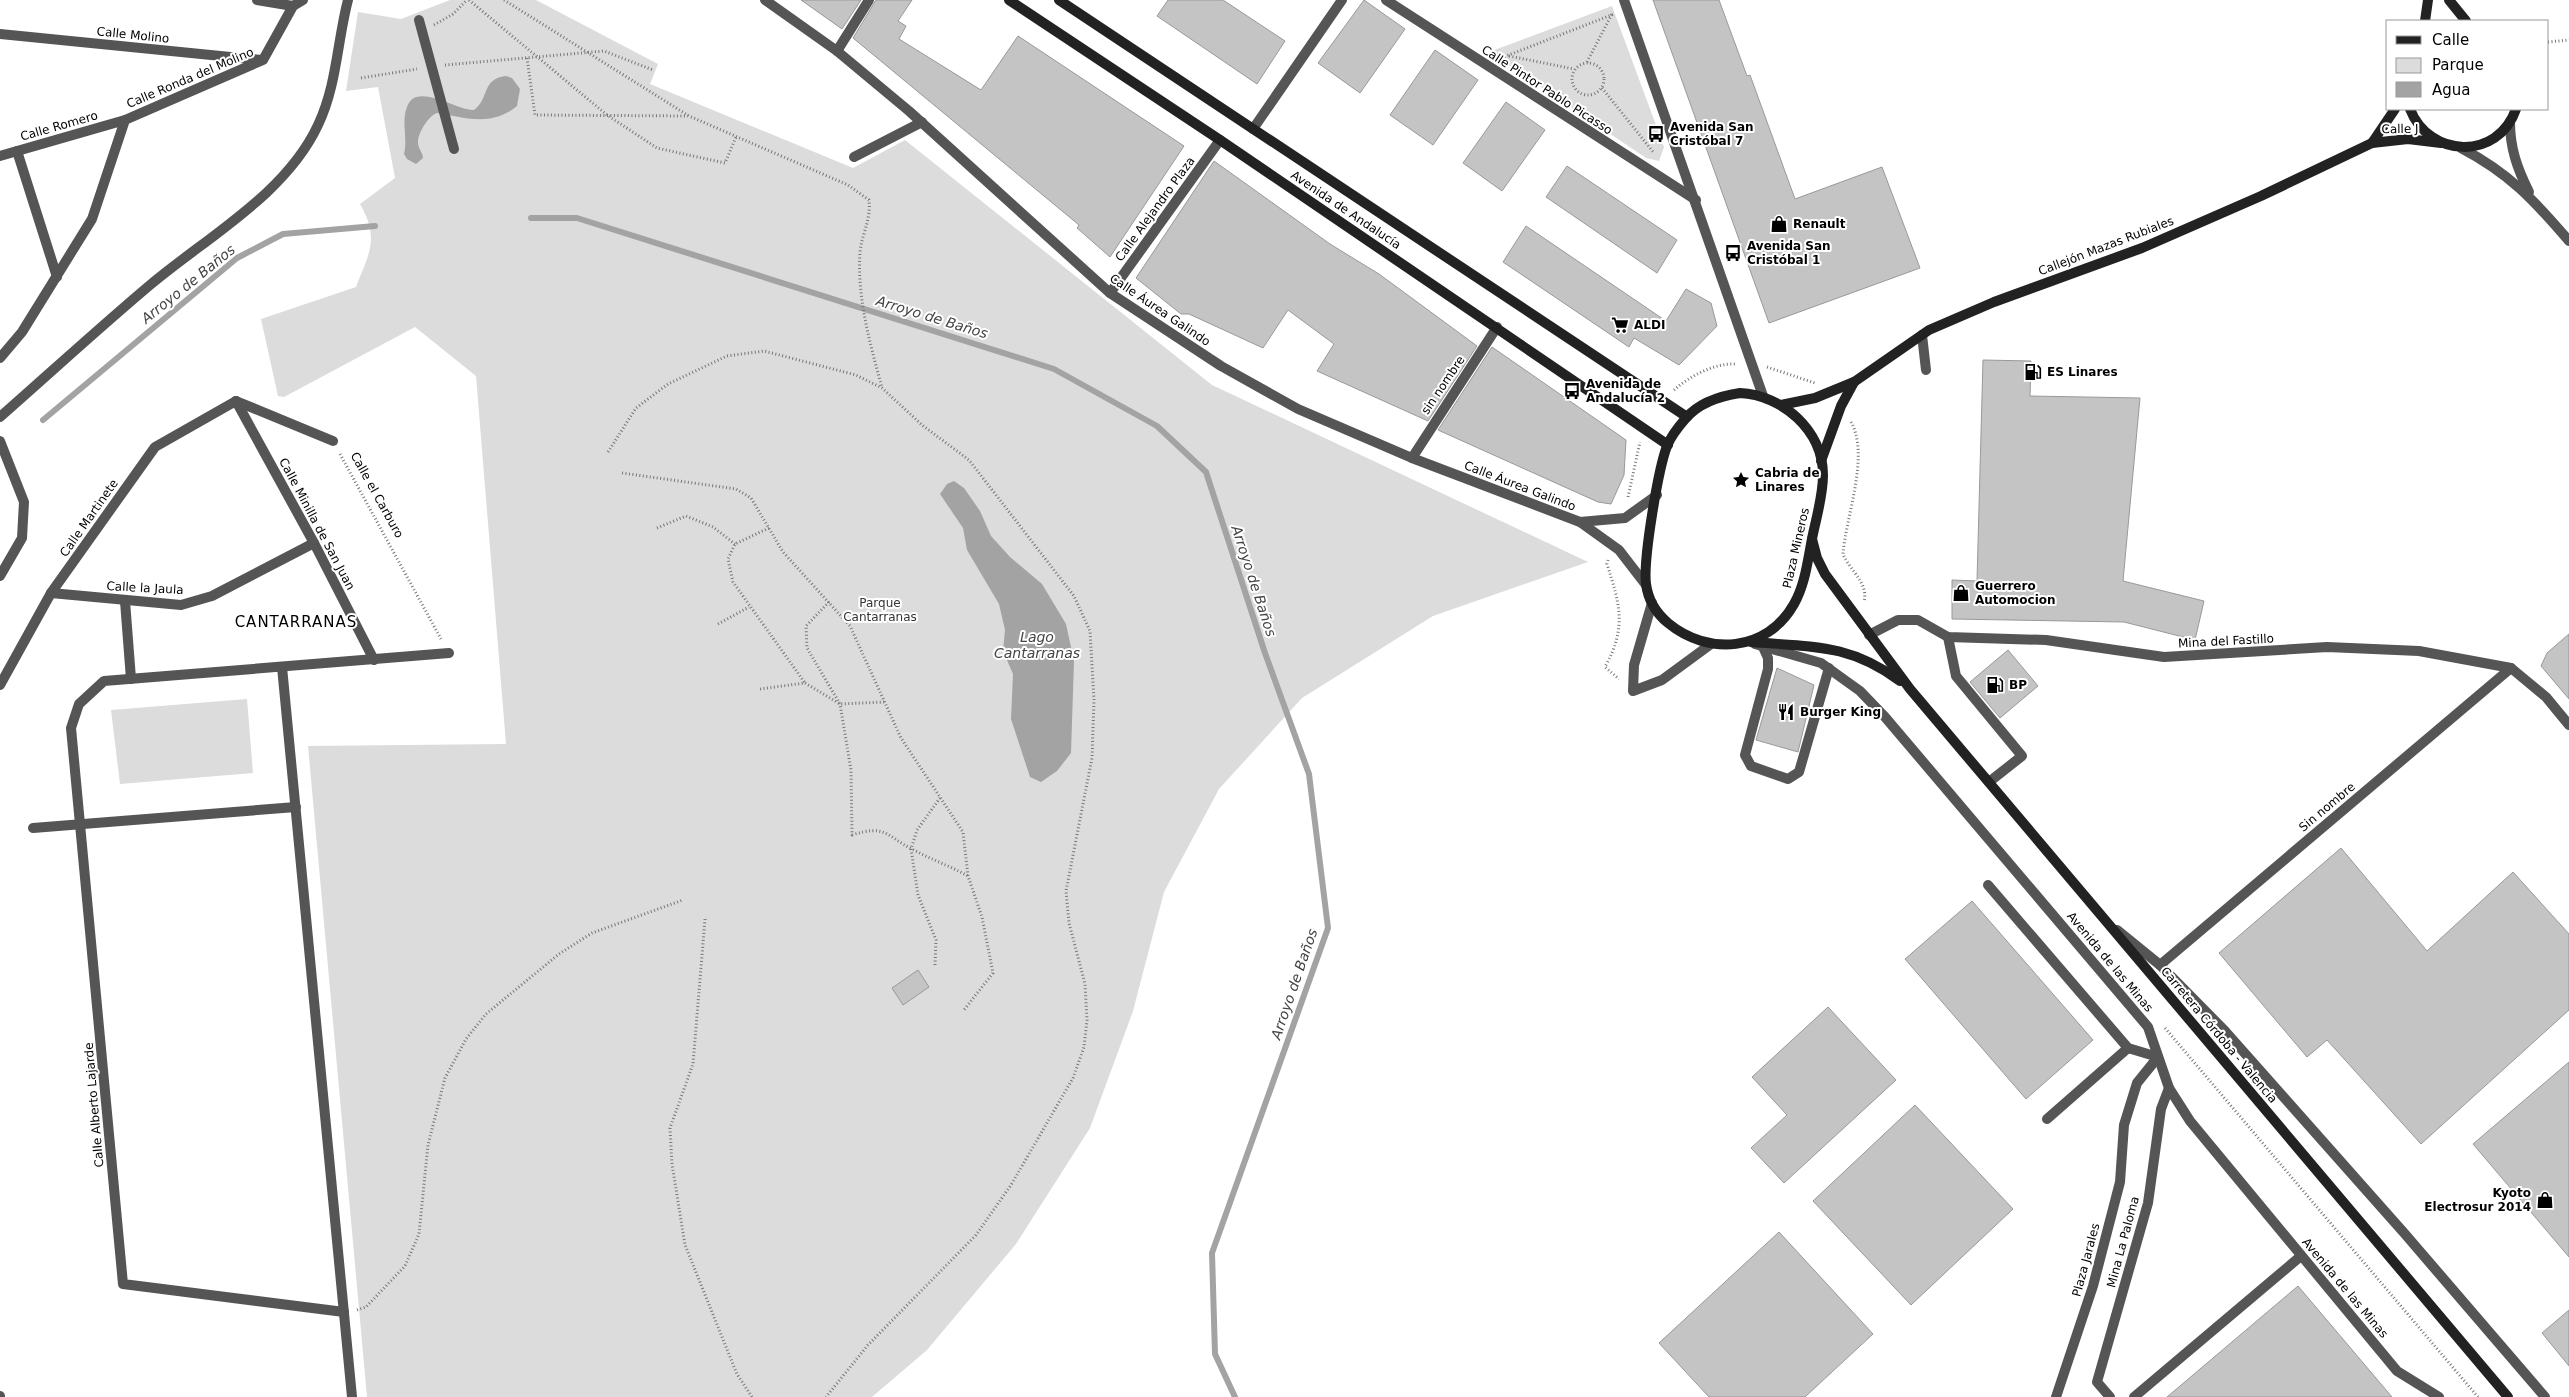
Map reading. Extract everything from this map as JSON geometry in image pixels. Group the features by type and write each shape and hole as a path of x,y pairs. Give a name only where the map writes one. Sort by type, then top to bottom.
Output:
{"main road":[{"name":"Avenida de Andalucía","path":"1009,0 1220,140 1668,444"},
{"name":"Avenida de Andalucía","path":"1059,0 1687,417"},
{"path":"2425,20 2428,0"},
{"path":"2449,0 2465,20"},
{"name":"Calle J","path":"2372,143 2394,110"},
{"path":"2411,110 2422,130 2441,143 2460,148 2485,144 2499,134 2510,122 2516,110"},
{"name":"Calle J","path":"2372,143 2408,139 2441,143"},
{"name":"Callejón Mazas Rubiales","path":"1854,382 1922,335 1994,302 2142,248 2261,196 2372,143"},
{"path":"1781,405 1815,398 1854,382"},
{"path":"1821,461 1841,406 1854,382"},
{"name":"Plaza Mineros","path":"1740,393 1763,396 1781,405 1807,429 1821,461 1822,490 1801,588 1794,603 1779,623 1750,642 1730,645 1711,644 1682,633 1666,621 1652,604 1646,585 1647,558 1657,495 1668,444 1687,417 1701,405 1720,397 1740,393"},
{"name":"Carretera Córdoba - Valencia","path":"1812,540 1820,566 1859,623 1910,689 2508,1397"},
{"name":"Carretera Córdoba - Valencia","path":"1750,642 1844,651 1879,666 1910,689"}],"street":[{"path":"257,0 293,3 303,0"},
{"path":"0,417 152,284 257,201 294,162 318,125 334,80 348,0"},
{"name":"Calle Áurea Galindo","path":"765,0 837,51 922,122 1110,293 1221,366 1298,409 1412,458 1580,522"},
{"path":"837,51 869,0"},
{"path":"1253,129 1342,0"},
{"name":"Calle Pintor Pablo Picasso","path":"1386,0 1696,200"},
{"name":"Calle Ronda del Molino","path":"0,358 22,332 92,219 125,120 264,60 293,3"},
{"path":"1625,5 1696,200 1763,396"},
{"path":"419,20 454,149"},
{"name":"Calle Molino","path":"0,34 264,60"},
{"name":"Calle Romero","path":"0,156 125,120"},
{"path":"854,157 922,122"},
{"path":"2510,122 2511,147 2514,161 2532,197"},
{"name":"Calle Alejandro Plaza","path":"1110,293 1220,140"},
{"path":"2460,148 2494,166 2532,197 2569,241"},
{"path":"17,151 56,277"},
{"name":"sin nombre","path":"1412,458 1497,327"},
{"path":"1922,335 1926,370"},
{"path":"236,401 334,441"},
{"name":"Calle Minilla de San Juan","path":"236,401 314,543 374,660"},
{"name":"Calle Martinete","path":"0,685 51,593 155,447 236,401"},
{"path":"0,441 24,502 22,538 0,576"},
{"path":"1580,522 1625,518 1657,495"},
{"path":"1580,522 1619,550 1646,585"},
{"name":"Calle la Jaula","path":"51,593 181,605 212,596 314,543"},
{"path":"125,601 131,679 448,653"},
{"path":"1652,604 1634,665 1633,691 1662,680 1711,644"},
{"name":"Mina del Fastillo","path":"1869,636 1898,620 1918,620 1948,637 2046,640 2164,657 2327,647 2419,651 2511,668 2546,697 2569,725"},
{"path":"1948,637 1956,676 2022,756 1989,782"},
{"name":"Avenida de las Minas","path":"1750,642 1762,647 1803,656 1829,668 1860,691 1885,717 2142,1019 2148,1027 2169,1088 2190,1121 2397,1371 2439,1397"},
{"path":"1762,647 1768,658 1768,669 1745,755 1751,766 1788,779 1799,772 1829,668"},
{"path":"282,667 352,1397"},
{"name":"Sin nombre","path":"2160,965 2511,668"},
{"name":"Calle Alberto Lajarde","path":"131,679 104,681 79,704 71,728 123,1284 344,1312"},
{"path":"34,828 296,808"},
{"path":"1988,885 2128,1048 2158,1057"},
{"name":"Avenida de las Minas","path":"2108,924 2160,965 2257,1067 2406,1234 2545,1397"},
{"path":"2047,1119 2128,1048"},
{"name":"Plaza Jarales","path":"2056,1397 2093,1286 2120,1182 2124,1125 2138,1083 2158,1057"},
{"name":"Mina La Paloma","path":"2110,1397 2097,1382 2148,1203 2161,1109 2169,1088"},
{"path":"2134,1397 2302,1256"}],"path":[{"path":"423,32 453,14 468,0 607,115 657,148 725,163 736,137"},
{"path":"504,0 689,116 848,185 869,200 870,215 860,251 862,302 864,324 882,388"},
{"path":"1484,64 1612,14 1625,5"},
{"path":"1507,55 1574,70 1587,62 1612,14"},
{"path":"2549,42 2569,40"},
{"path":"361,78 432,66 604,51 653,70"},
{"path":"527,58 535,115 689,116"},
{"path":"1574,70 1572,83 1578,92 1589,95 1595,94 1602,88 1605,77 1601,68 1587,62"},
{"path":"1602,88 1658,157"},
{"path":"608,452 636,408 668,384 727,356 764,351 856,375 882,388 922,425 969,460 1074,596 1090,631 1094,700 1092,758 1066,891 1069,922 1085,984 1087,1020 1084,1048 1074,1078 997,1206 976,1235 868,1345 826,1397"},
{"path":"1662,401 1683,382 1704,370 1730,364 1752,364 1777,369 1808,379 1830,392"},
{"path":"1841,406 1857,433 1858,459 1842,554 1848,567 1862,582 1866,595 1859,623"},
{"path":"1616,519 1630,494 1635,456 1644,427"},
{"name":"Calle el Carburo","path":"334,441 448,653"},
{"path":"622,473 736,489 751,498 783,552 850,626 900,738 963,832 968,876 982,917 994,973 964,1010"},
{"path":"657,528 686,516 713,527 736,544"},
{"path":"769,528 736,544 728,559 733,582 749,607 805,684 840,704 884,702"},
{"path":"1611,544 1607,564 1619,600 1621,624 1615,648 1605,667 1633,691"},
{"path":"829,602 806,626 807,648 840,704 850,770 852,835 867,830 890,834 911,849 937,859 968,876"},
{"path":"718,624 749,607"},
{"path":"760,689 805,684"},
{"path":"935,965 936,940 918,896 911,849 916,830 940,798"},
{"path":"344,1312 366,1307 405,1266 419,1234 428,1145 445,1078 466,1039 486,1014 559,954 592,933 683,900"},
{"path":"705,919 692,1064 670,1128 672,1164 685,1245 737,1374 752,1397"},
{"path":"2162,1025 2478,1397"}],"green space":[{"name":"Parque Cantarranas","path":"450,0 536,0 658,64 650,84 853,168 905,140 1212,385 1588,562 1433,616 1302,698 1219,789 1164,892 1133,1011 1090,1128 1016,1244 927,1350 872,1397 367,1397 308,746 506,744 476,376 415,327 284,397 278,396 261,319 356,287 368,255 371,237 370,227 360,204 395,178 378,87 346,91 358,12 401,19"},
{"path":"1612,6 1664,147 1659,161 1646,158 1489,52"},
{"path":"247,699 253,773 120,784 111,710"}],"water":[{"path":"506,76 512,78 520,89 517,106 508,113 488,119 468,119 434,114 424,125 418,139 418,145 423,158 416,164 407,159 404,154 405,113 412,100 419,97 427,97 474,110 482,100 489,85 498,78"},
{"name":"Lago Cantarranas","path":"954,481 964,488 980,511 991,536 1010,557 1042,584 1066,624 1074,661 1071,753 1057,771 1041,782 1030,777 1011,719 1013,674 1003,651 1005,630 999,604 967,550 963,528 940,494 947,484"}],"building":[{"path":"801,0 861,0 842,29"},
{"path":"876,0 912,0 898,21 906,26 899,39 981,90 1018,36 1184,146 1110,257 1077,228 1079,225 853,38"},
{"path":"1168,0 1223,0 1285,41 1257,84 1157,16"},
{"path":"1364,0 1405,29 1360,93 1318,63"},
{"path":"1653,0 1719,0 1747,76 1750,75 1795,199 1882,167 1920,268 1769,323"},
{"path":"1435,50 1478,80 1433,145 1390,115"},
{"path":"1506,102 1545,130 1502,191 1463,163"},
{"path":"1214,161 1330,244 1379,274 1477,346 1428,421 1317,371 1334,344 1288,310 1263,348 1189,314 1181,314 1136,278"},
{"path":"1567,166 1677,240 1657,273 1546,197"},
{"path":"1526,226 1666,321 1686,289 1711,303 1717,326 1679,365 1634,338 1629,347 1503,262"},
{"path":"1492,347 1626,440 1624,475 1611,504 1598,502 1438,430"},
{"path":"1983,360 2031,361 2030,396 2140,398 2123,581 2204,601 2195,640 2124,622 1952,619 1952,580 1977,581"},
{"path":"2569,634 2569,699 2541,666 2547,653"},
{"path":"2008,650 2038,686 2000,718 1970,682"},
{"name":"Burger King","path":"1777,668 1814,685 1798,752 1756,740"},
{"path":"2341,848 2427,951 2513,872 2569,934 2569,1010 2421,1144 2327,1040 2307,1057 2219,953"},
{"path":"1972,901 2093,1040 2026,1099 1905,959"},
{"path":"918,970 929,987 903,1005 892,988"},
{"path":"1828,1007 1896,1080 1784,1183 1751,1148 1787,1115 1752,1077"},
{"name":"Kyoto Electrosur 2014","path":"2569,1062 2569,1257 2473,1144"},
{"path":"1915,1105 2013,1209 1911,1305 1813,1201"},
{"path":"1779,1232 1873,1334 1805,1397 1709,1397 1659,1343"},
{"path":"2298,1286 2392,1397 2167,1397"},
{"path":"2569,1310 2569,1366 2542,1333"}],"waterway":[{"name":"Arroyo de Baños","path":"531,218 577,218 1054,369 1157,426 1206,472 1265,653 1309,774 1328,928 1212,1253 1215,1354 1235,1397"},
{"name":"Arroyo de Baños","path":"43,420 237,258 283,234 375,226"}],"place":[{"name":"Avenida San Cristóbal 7","path":"1656,134"},
{"name":"Renault","path":"1779,224"},
{"name":"Avenida San Cristóbal 1","path":"1733,253"},
{"name":"ALDI","path":"1620,325"},
{"name":"ES Linares","path":"2033,372"},
{"name":"Avenida de Andalucía 2","path":"1572,391"},
{"name":"Cabria de Linares","path":"1741,480"},
{"name":"Guerrero Automocion","path":"1961,593"},
{"name":"BP","path":"1995,685"},
{"name":"Burger King","path":"1786,712"},
{"name":"Kyoto Electrosur 2014","path":"2545,1200"}],"district":[{"name":"CANTARRANAS","path":"296,622"}]}
